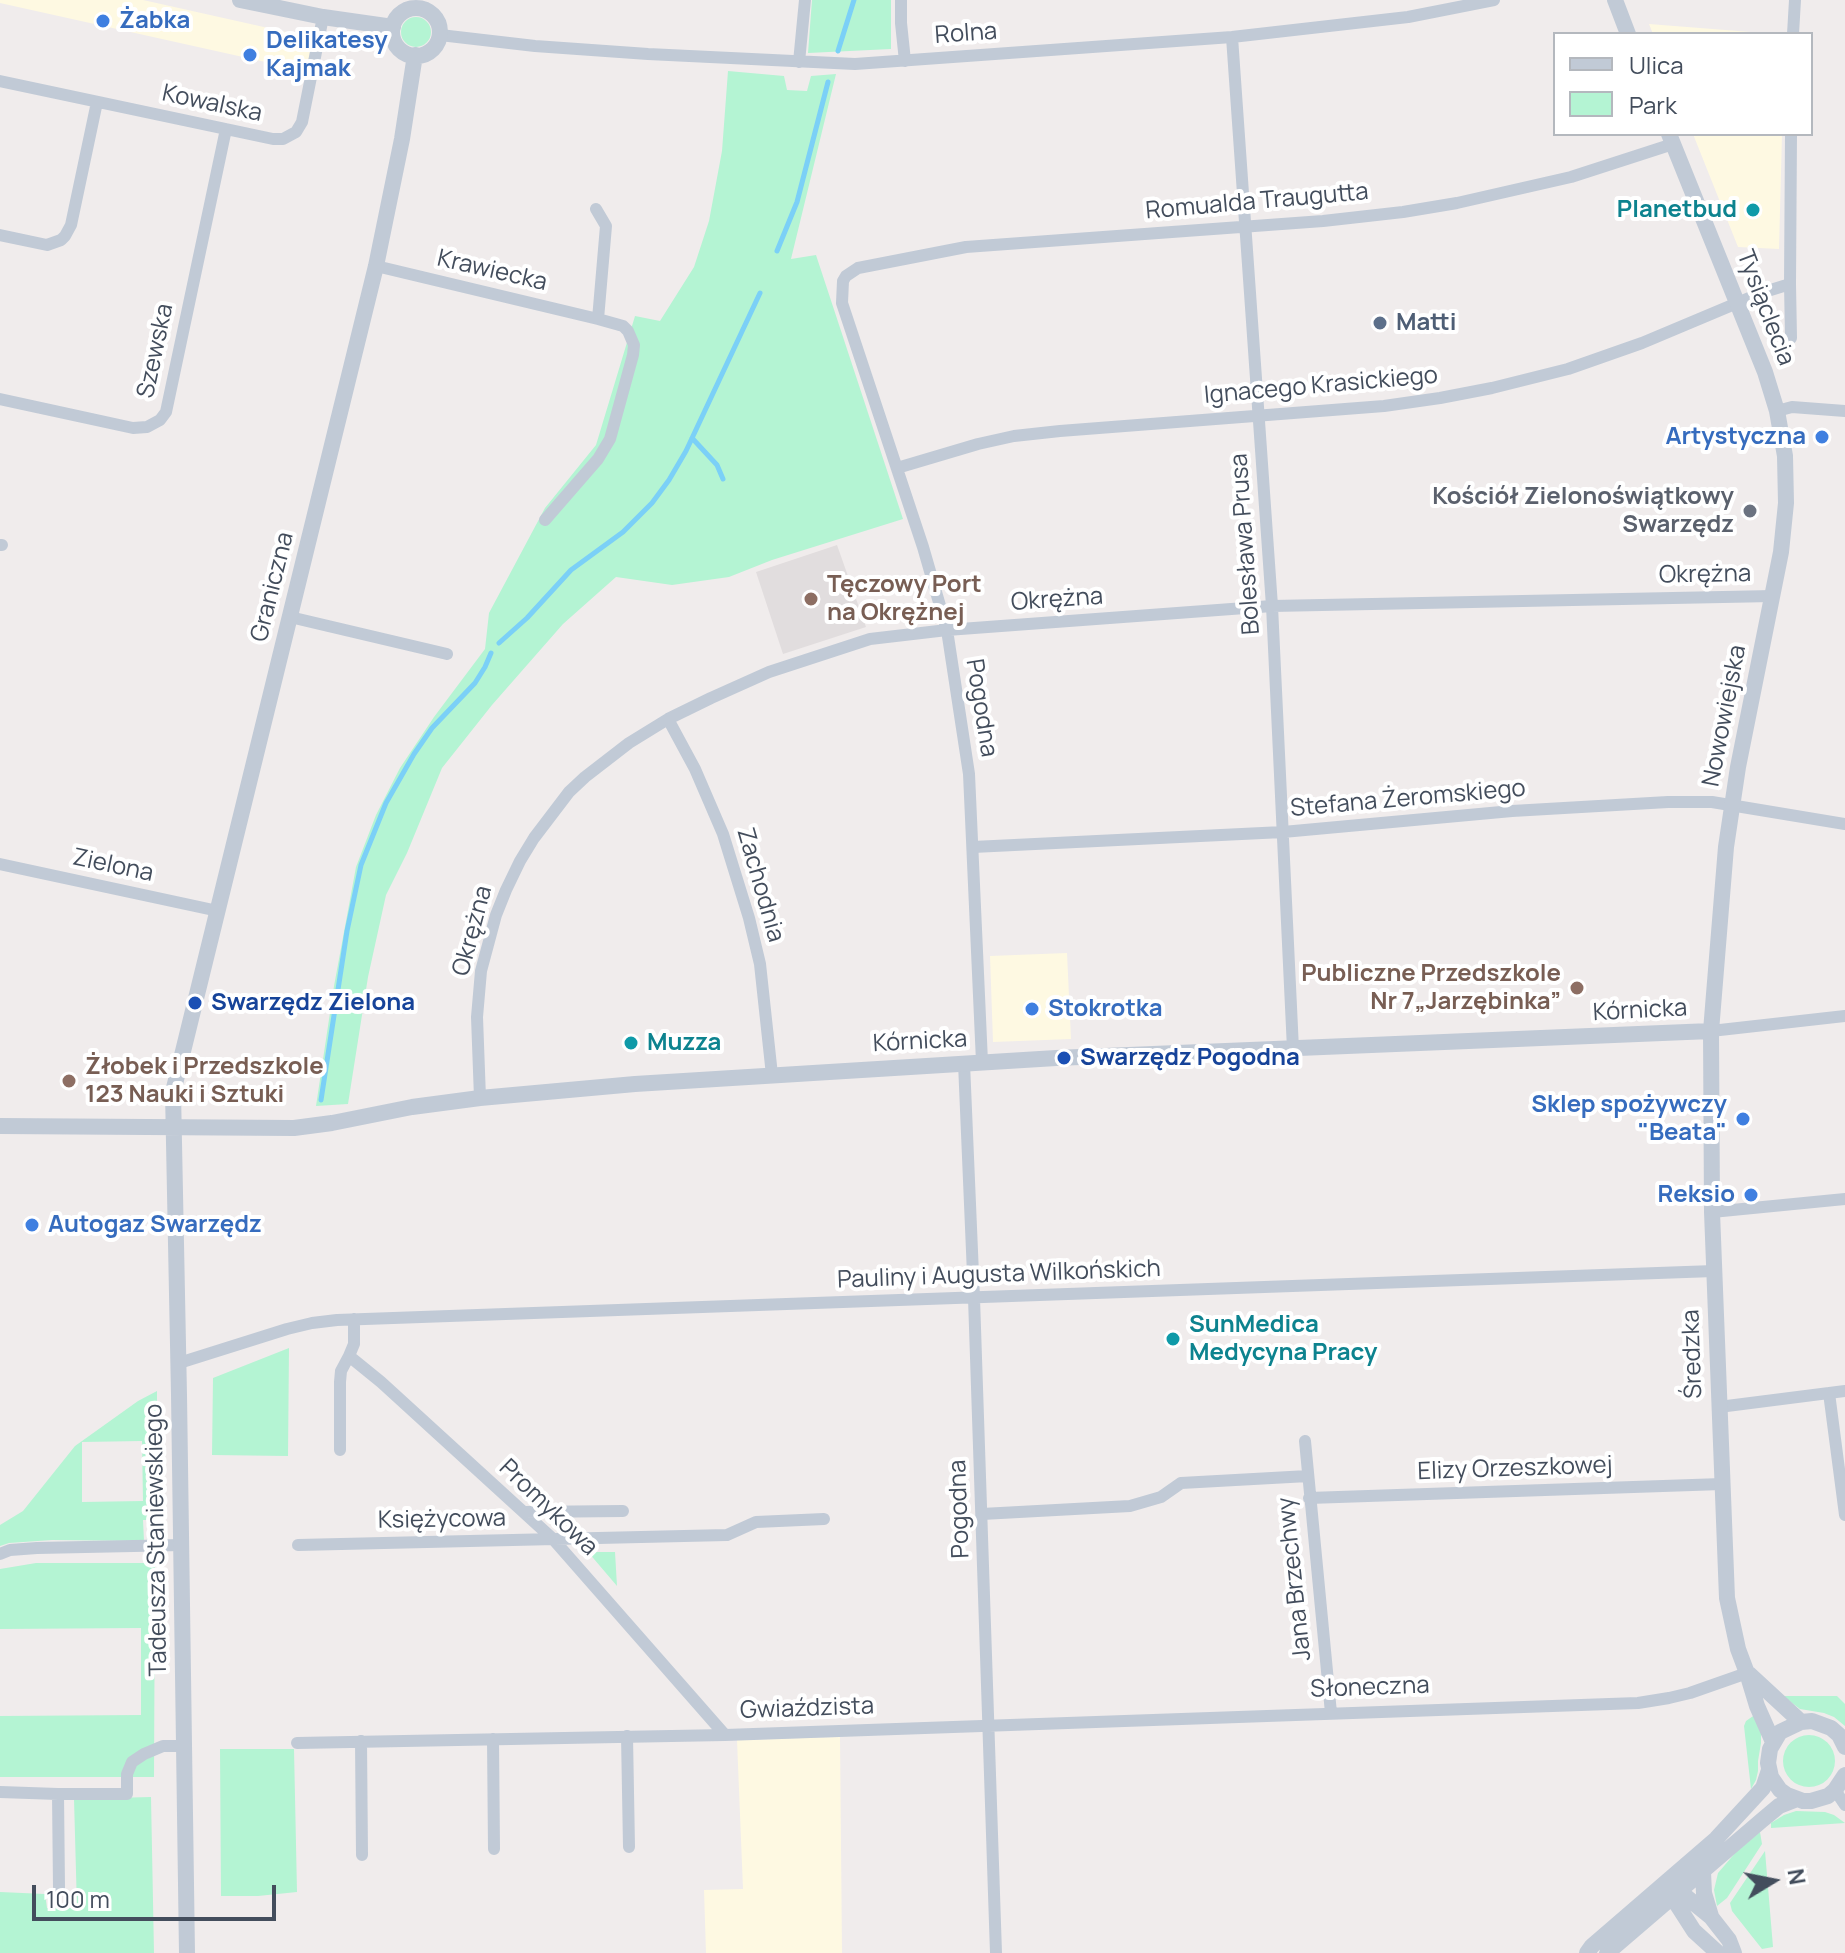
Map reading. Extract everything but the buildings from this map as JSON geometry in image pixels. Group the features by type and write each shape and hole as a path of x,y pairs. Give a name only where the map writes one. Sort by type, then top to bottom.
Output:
{"street":[{"path":"242,0 323,17 393,27"},
{"path":"799,62 805,0"},
{"path":"901,0 905,61"},
{"name":"Rolna","path":"440,35 634,53 855,64 1232,37 1408,17 1494,0"},
{"path":"1615,0 1627,32"},
{"path":"1793,32 1795,0"},
{"path":"421,4 434,16 440,35 430,51 415,55 396,45 393,27 396,18 404,11 421,4"},
{"name":"Kowalska","path":"0,81 273,139 289,137 302,122 323,17"},
{"name":"Bolesława Prusa","path":"1232,37 1272,606 1293,1049"},
{"name":"Graniczna","path":"174,1127 173,1092 376,266 397,167 415,55"},
{"path":"0,235 47,245 65,236 71,225 97,102"},
{"name":"Szewska","path":"0,399 133,428 147,427 160,420 166,412 226,129"},
{"path":"1791,136 1791,338"},
{"name":"Romualda Traugutta","path":"843,281 858,268 966,247 1367,216 1457,203 1571,177 1671,139"},
{"name":"Tysiąclecia","path":"1671,139 1765,372 1777,411"},
{"path":"596,209 606,226 598,319"},
{"name":"Krawiecka","path":"376,266 598,319 623,326 632,336 633,355 610,439 598,459 545,520"},
{"name":"Pogodna","path":"843,281 842,303 937,591 947,630 971,799 982,1062"},
{"path":"1738,303 1790,284"},
{"name":"Ignacego Krasickiego","path":"897,468 1014,436 1384,406 1492,388 1604,357 1738,303"},
{"path":"1777,411 1792,407 1845,411"},
{"name":"Nowowiejska","path":"1711,1031 1722,886 1732,805 1785,522 1785,456 1777,411"},
{"name":"Okrężna","path":"480,1098 477,1017 481,971 496,915 520,861 549,817 585,777 629,743 668,719 738,685 870,639 947,630 1272,606 1773,596"},
{"path":"290,617 447,654"},
{"name":"Zachodnia","path":"668,719 695,769 723,834 749,918 760,964 772,1075"},
{"name":"Stefana Żeromskiego","path":"973,847 1283,832 1512,811 1683,802 1712,802 1845,824"},
{"name":"Zielona","path":"0,864 218,911"},
{"name":"Kórnicka","path":"0,1126 309,1127 412,1107 622,1085 982,1062 1711,1031 1845,1016"},
{"name":"Średzka","path":"1711,1031 1712,1212 1727,1598 1735,1640 1757,1706 1773,1742"},
{"name":"Pogodna","path":"964,1063 996,1953"},
{"name":"Tadeusza Staniewskiego","path":"174,1127 187,1953"},
{"path":"1712,1212 1845,1199"},
{"name":"Pauliny i Augusta Wilkońskich","path":"179,1363 287,1329 354,1319 1714,1271"},
{"path":"340,1450 341,1371 354,1344 354,1319"},
{"name":"Promykowa","path":"349,1356 553,1539 725,1735"},
{"path":"1719,1407 1845,1391"},
{"path":"1829,1393 1845,1515"},
{"name":"Jana Brzechwy","path":"1305,1441 1331,1713"},
{"path":"982,1514 1130,1506 1161,1497 1181,1483 1308,1476"},
{"name":"Elizy Orzeszkowej","path":"1309,1498 1722,1484"},
{"name":"Księżycowa","path":"524,1512 623,1511"},
{"name":"Księżycowa","path":"298,1545 727,1535 756,1522 824,1519"},
{"path":"0,1554 37,1548 182,1545"},
{"name":"Średzka","path":"1747,1673 1801,1722"},
{"name":"Słoneczna","path":"989,1725 1638,1703 1690,1693 1747,1673"},
{"path":"1845,1745 1831,1728 1812,1721 1801,1722 1780,1732 1768,1756 1769,1770 1775,1784 1797,1799 1820,1799 1835,1790 1845,1775"},
{"name":"Gwiaździsta","path":"297,1743 725,1735 989,1725"},
{"path":"627,1736 629,1847"},
{"path":"493,1739 494,1849"},
{"path":"361,1741 362,1855"},
{"path":"0,1792 127,1794 127,1774 132,1762 163,1746 184,1746"},
{"path":"1607,1953 1672,1891 1748,1806 1763,1788 1769,1770"},
{"path":"1835,1790 1845,1805"},
{"path":"58,1794 59,1888"},
{"path":"1587,1953 1592,1946 1703,1872 1779,1806 1797,1799"},
{"path":"1703,1872 1704,1893 1711,1917"},
{"path":"1672,1891 1711,1917 1729,1940 1734,1953"},
{"path":"1672,1891 1694,1931 1718,1953"}],"shaded area":[{"path":"0,0 143,0 313,38 306,71 0,3"},
{"path":"1649,24 1751,32 1652,32"},
{"path":"1694,136 1782,136 1779,249 1738,247"},
{"name":"Tęczowy Port na Okrężnej","path":"837,545 866,627 783,654 756,572"},
{"path":"1067,953 1071,1039 993,1042 990,956"},
{"path":"840,1737 842,1953 706,1953 704,1890 743,1889 737,1740"}],"green space":[{"path":"812,0 891,0 891,49 808,53"},
{"path":"416,17 422,18 430,26 430,38 422,46 416,47 410,46 402,38 401,32 402,26 410,18"},
{"path":"728,71 784,76 787,90 807,91 811,76 836,74 791,259 816,255 903,519 772,560 729,577 672,585 616,577 563,624 442,768 386,895 368,977 348,1104 316,1106 356,867 376,815 400,768 485,649 489,613 545,508 596,445 635,316 660,321 694,267 709,221 722,151"},
{"path":"289,1348 288,1456 212,1455 213,1378"},
{"path":"157,1391 157,1520 143,1520 144,1541 52,1540 0,1546 0,1525 23,1511 75,1446","holes":["142,1441 143,1501 82,1502 82,1442"]},
{"path":"588,1552 615,1552 617,1586"},
{"path":"36,1563 155,1563 154,1777 0,1777 0,1716 141,1715 141,1628 0,1629 0,1569"},
{"path":"1783,1696 1837,1696 1845,1704 1845,1726 1824,1713 1800,1709"},
{"path":"1756,1714 1761,1743 1758,1771 1751,1789 1744,1726"},
{"path":"1809,1735 1827,1743 1835,1761 1827,1779 1809,1787 1791,1779 1783,1761 1791,1743"},
{"path":"220,1749 294,1749 297,1892 221,1896"},
{"path":"151,1797 154,1953 0,1953 0,1892 45,1894 47,1908 77,1908 74,1799"},
{"path":"1796,1811 1825,1812 1845,1823 1771,1828 1771,1823"},
{"path":"1760,1832 1762,1844 1727,1898 1717,1906 1714,1890 1718,1873 1736,1852"},
{"path":"1765,1851 1773,1947 1762,1949 1732,1911 1730,1903"}],"waterway":[{"path":"838,51 854,0"},
{"path":"777,251 797,202 828,82"},
{"path":"499,643 571,570 623,532 652,503 686,451 760,293"},
{"path":"692,438 717,465 723,479"},
{"path":"321,1100 347,931 361,865 386,803 414,754 432,728 475,683 491,653"}],"place":[{"name":"Żabka","path":"103,21"},
{"name":"Delikatesy Kajmak","path":"250,55"},
{"name":"Planetbud","path":"1753,210"},
{"name":"Matti","path":"1380,323"},
{"name":"Artystyczna","path":"1822,437"},
{"name":"Kościół Zielonoświątkowy Swarzędz","path":"1750,511"},
{"name":"Tęczowy Port na Okrężnej","path":"811,599"},
{"name":"Publiczne Przedszkole Nr 7„Jarzębinka”","path":"1577,988"},
{"name":"Swarzędz Zielona","path":"195,1003"},
{"name":"Stokrotka","path":"1032,1009"},
{"name":"Muzza","path":"631,1043"},
{"name":"Swarzędz Pogodna","path":"1064,1058"},
{"name":"Żłobek i Przedszkole 123 Nauki i Sztuki","path":"69,1081"},
{"name":"Sklep spożywczy \"Beata\"","path":"1743,1119"},
{"name":"Reksio","path":"1751,1195"},
{"name":"Autogaz Swarzędz","path":"32,1225"},
{"name":"SunMedica Medycyna Pracy","path":"1173,1339"}]}
